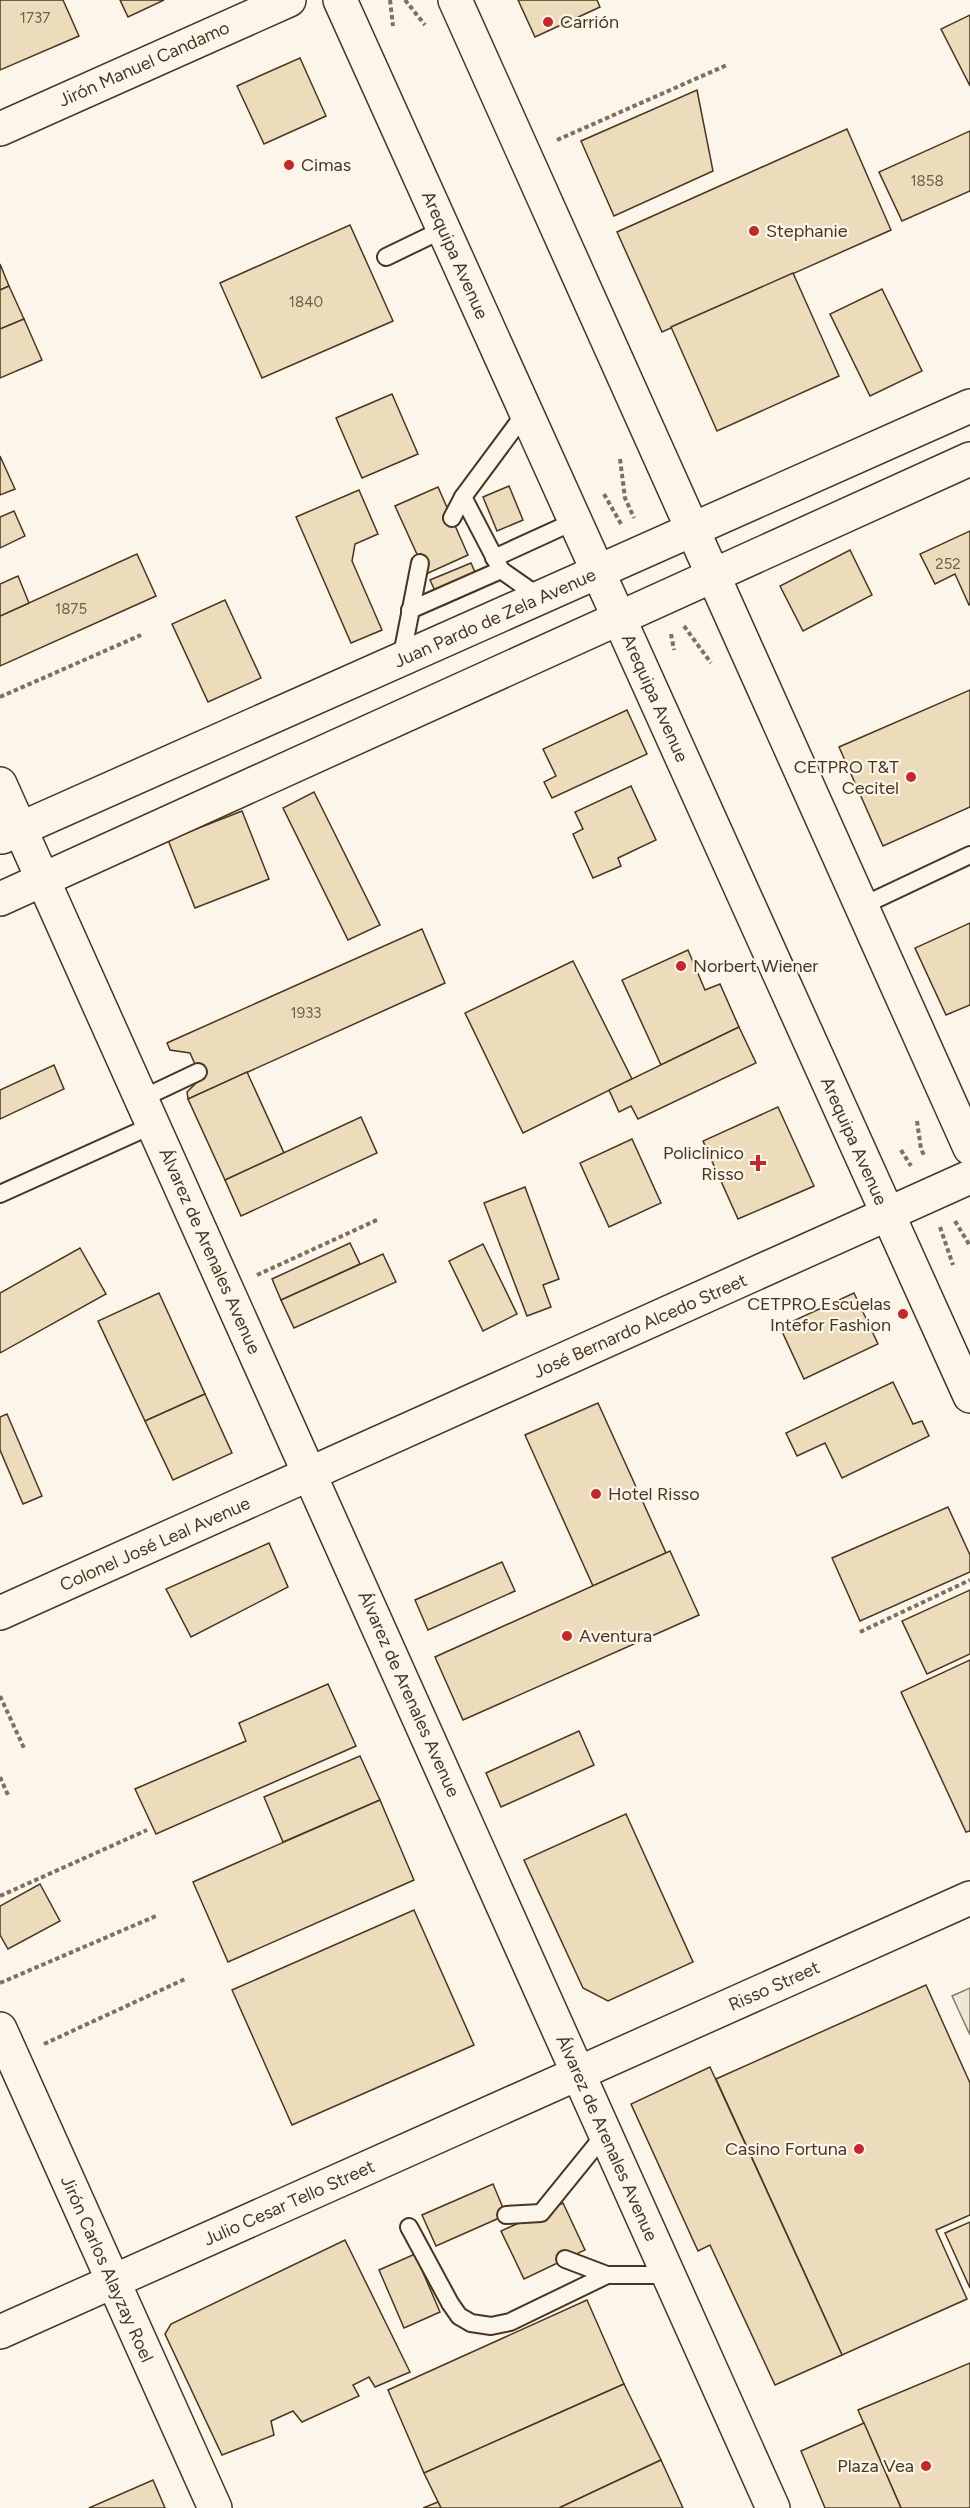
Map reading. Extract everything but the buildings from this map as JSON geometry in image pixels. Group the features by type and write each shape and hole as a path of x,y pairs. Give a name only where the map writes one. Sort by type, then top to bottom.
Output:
{"main road":[{"name":"Jirón Manuel Candamo","path":"0,129 289,0"},
{"name":"Arequipa Avenue","path":"340,0 970,1396"},
{"path":"456,0 970,1148"},
{"name":"Juan Pardo de Zela Avenue","path":"10,834 970,406"},
{"path":"0,899 970,459"},
{"path":"0,784 10,834"},
{"name":"Álvarez de Arenales Avenue","path":"10,834 44,880 773,2508"},
{"name":"José Bernardo Alcedo Street","path":"310,1475 970,1177"},
{"name":"Colonel José Leal Avenue","path":"0,1613 310,1475"},
{"name":"Risso Street","path":"579,2074 968,1905"},
{"name":"Jirón Carlos Alayzay Roel","path":"6,2044 215,2508"},
{"name":"Julio Cesar Tello Street","path":"0,2332 579,2074"}],"lane":[{"path":"386,257 444,230"},
{"path":"452,518 463,497 526,412"},
{"path":"463,497 497,564 541,598"},
{"path":"410,610 575,521"},
{"path":"401,660 420,563"},
{"path":"862,906 970,855"},
{"path":"0,1194 147,1112 198,1072"},
{"path":"506,2215 541,2213 605,2134"},
{"path":"409,2227 450,2303 459,2316 471,2323 491,2326 510,2322 608,2275"},
{"path":"565,2259 608,2275 669,2275"}],"path":[{"path":"525,154 727,65"},
{"path":"0,697 141,635"},
{"path":"227,1289 379,1219"},
{"path":"860,1632 970,1580"},
{"path":"0,1696 24,1748"},
{"path":"0,1777 8,1795"},
{"path":"0,1896 147,1830"},
{"path":"0,1983 156,1916"},
{"path":"6,2044 185,1979"}],"shaded area":[{"path":"970,1988 970,2035 952,1996"}],"place":[{"name":"Carrión","path":"548,22"},
{"name":"Cimas","path":"289,165"},
{"name":"Stephanie","path":"754,231"},
{"name":"CETPRO T&T Cecitel","path":"911,777"},
{"name":"Norbert Wiener","path":"681,966"},
{"name":"Policlinico Risso","path":"758,1163"},
{"name":"CETPRO Escuelas Intefor Fashion","path":"903,1314"},
{"name":"Hotel Risso","path":"596,1494"},
{"name":"Aventura","path":"567,1636"},
{"name":"Casino Fortuna","path":"859,2149"},
{"name":"Plaza Vea","path":"926,2466"}]}
